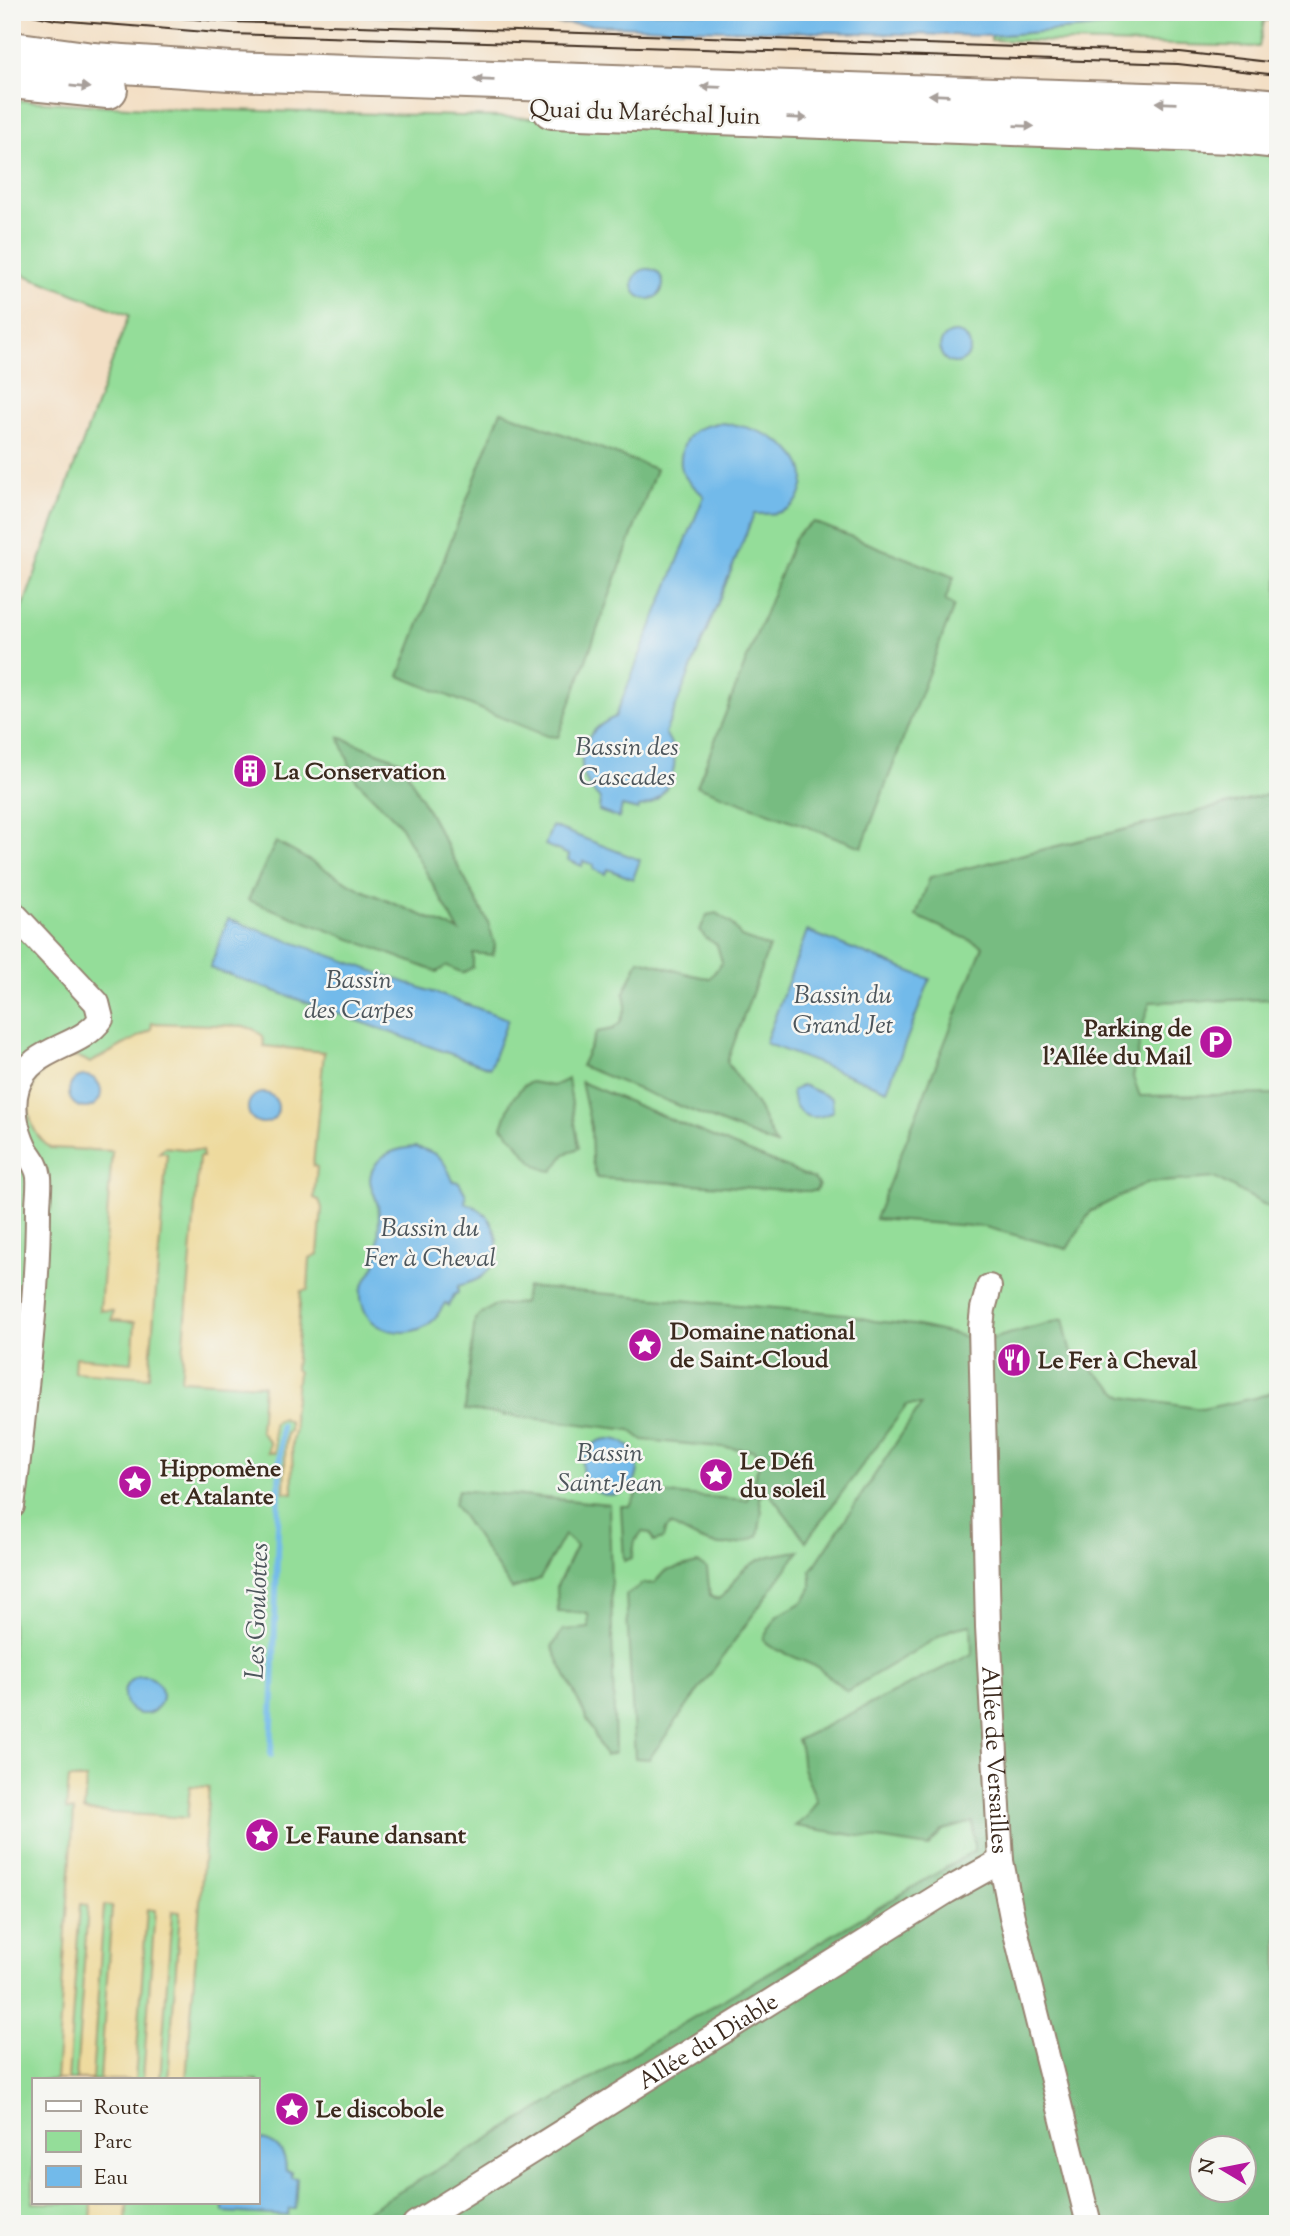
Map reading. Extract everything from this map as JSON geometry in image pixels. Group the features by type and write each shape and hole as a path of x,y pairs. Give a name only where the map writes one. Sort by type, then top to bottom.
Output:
{"main road":[{"name":"Quai du Maréchal Juin","path":"12,51 93,62 230,71 1234,105 1278,109"},
{"name":"Quai du Maréchal Juin","path":"12,79 94,88 228,97 1232,134 1278,139"}],"street":[{"path":"12,912 97,1003 101,1019 93,1030 83,1037 43,1056 23,1074 17,1087 15,1117 18,1132 39,1176 38,1247 21,1443 12,1506"},
{"name":"Allée de Versailles","path":"989,1287 982,1309 981,1341 988,1627 1001,1860 1012,1917 1089,2224"},
{"name":"Allée du Diable","path":"415,2224 947,1891 1001,1860"}],"green space":[{"path":"1205,12 1278,12 1278,17 1264,21 1259,47 991,40 991,36 1147,23"},
{"name":"Domaine national de Saint-Cloud","path":"12,100 146,108 1203,135 1278,149 1278,2224 12,2224 12,596 22,610 129,315 12,270"},
{"path":"501,411 656,469 558,737 547,736 399,676"},
{"path":"814,522 954,577 945,601 954,606 862,847 697,786 794,539"},
{"path":"339,737 401,761 488,922 495,945 493,955 473,953 473,967 463,973 447,966 437,972 248,900 276,842 362,890 459,931 398,822 356,780"},
{"path":"1278,792 1278,999 1150,1002 1133,1077 1140,1096 1278,1094 1278,1212 1216,1178 1147,1183 1091,1211 1067,1249 985,1227 875,1219 983,946 916,916 930,877"},
{"path":"717,913 732,924 741,937 769,947 727,1062 759,1109 776,1145 581,1066 597,1032 613,1029 620,1023 626,1006 624,993 639,960 710,978 722,962 717,945 700,930 707,915"},
{"path":"568,1079 579,1148 565,1154 553,1171 544,1169 531,1160 502,1127 511,1101 523,1086 531,1082 553,1086"},
{"path":"581,1082 814,1179 819,1185 816,1191 802,1191 597,1178 592,1161 591,1127"},
{"path":"527,1287 846,1314 874,1321 914,1325 984,1341 1063,1319 1070,1350 1124,1397 1202,1409 1255,1398 1278,1390 1278,2224 357,2224 357,2217 974,1851 973,1822 943,1830 928,1847 795,1826 807,1817 817,1801 803,1768 797,1740 972,1654 971,1625 952,1629 847,1691 817,1667 771,1647 763,1639 776,1617 804,1601 811,1588 811,1571 921,1405 907,1405 806,1541 769,1493 759,1496 762,1512 758,1536 746,1542 734,1545 713,1544 671,1525 665,1530 663,1539 654,1542 650,1533 642,1532 635,1541 632,1558 624,1561 621,1506 630,1506 638,1492 747,1500 759,1464 754,1450 643,1440 630,1430 465,1410 475,1319 493,1306 523,1303"},
{"path":"458,1490 609,1504 615,1753 605,1756 552,1647 563,1630 589,1628 588,1613 558,1612 557,1586 576,1546 564,1535 540,1579 512,1589 454,1504"},
{"path":"799,1551 649,1759 635,1758 626,1595 642,1584 654,1583 665,1571 698,1563 707,1569 710,1595 718,1599 739,1574 752,1564 774,1555"}],"sand":[{"path":"152,1023 243,1026 263,1036 264,1046 324,1052 313,1166 317,1167 314,1198 319,1200 322,1208 318,1254 310,1258 308,1290 301,1291 295,1369 298,1372 293,1415 293,1493 284,1492 286,1434 289,1431 289,1422 282,1418 273,1424 275,1453 268,1452 269,1442 260,1431 263,1385 181,1380 199,1157 203,1157 202,1151 165,1147 159,1153 167,1153 149,1377 74,1372 75,1357 132,1362 135,1322 112,1320 113,1311 100,1310 112,1151 50,1148 36,1132 30,1114 30,1097 36,1081 47,1068 60,1060 75,1058 90,1063 151,1030"},
{"path":"69,1779 86,1779 84,1811 187,1818 190,1786 209,1787 186,2078 168,2078 180,1912 172,1911 160,2078 143,2078 155,1910 147,1909 135,2078 100,2078 112,1906 104,1905 92,2078 76,2078 88,1905 80,1904 68,2078 56,2078 74,1811 66,1810"},
{"path":"92,2204 127,2204 126,2224 91,2224"}],"water":[{"path":"299,12 1205,12 1147,23 991,36 682,29"},
{"path":"648,269 659,273 663,284 659,295 648,299 637,295 633,284 637,273"},
{"path":"955,333 966,337 970,348 966,359 955,363 944,359 940,348 944,337"},
{"name":"Bassin des Cascades","path":"717,423 763,433 791,451 800,463 804,477 801,493 795,503 784,510 754,514 665,733 674,758 668,786 656,800 639,807 638,810 622,806 619,818 599,811 600,799 585,777 582,754 592,733 615,717 704,496 688,481 682,470 684,444 696,430"},
{"path":"552,826 640,860 633,879 608,869 605,874 593,869 594,865 583,861 582,866 568,860 569,855 545,845"},
{"name":"Bassin des Carpes","path":"228,919 508,1019 490,1068 210,968"},
{"name":"Bassin du Grand Jet","path":"807,931 930,979 887,1090 765,1043"},
{"path":"85,1076 97,1080 101,1092 97,1104 85,1108 73,1104 69,1092 73,1080"},
{"path":"802,1085 832,1098 833,1111 818,1117 800,1112 793,1100 792,1091"},
{"path":"263,1093 274,1097 278,1108 274,1119 263,1123 252,1119 248,1108 252,1097"},
{"name":"Bassin du Fer à Cheval","path":"416,1147 435,1154 447,1167 453,1181 459,1182 466,1195 465,1203 485,1214 496,1233 496,1255 484,1275 458,1286 458,1293 454,1295 449,1306 445,1303 431,1323 416,1330 399,1332 374,1323 368,1317 362,1301 361,1290 375,1265 378,1246 379,1211 370,1178 377,1162 387,1154"},
{"name":"Bassin Saint-Jean","path":"610,1439 630,1447 638,1467 630,1487 610,1495 590,1487 582,1467 590,1447"},
{"path":"143,1676 156,1682 162,1695 156,1708 143,1714 130,1708 124,1695 130,1682"},
{"path":"259,2139 270,2142 279,2149 286,2171 291,2172 291,2177 297,2178 295,2209 289,2209 288,2216 224,2212 224,2205 218,2205 259,2204"}],"waterway":[{"name":"Les Goulottes","path":"271,1755 281,1426"}],"tram line":[{"path":"18,12 56,20 231,34 1178,64 1278,75"},
{"path":"105,12 232,22 1179,52 1278,63"}],"place":[{"name":"La Conservation","path":"250,771"},
{"name":"Parking de l'Allée du Mail","path":"1216,1042"},
{"name":"Domaine national de Saint-Cloud","path":"645,1345"},
{"name":"Le Fer à Cheval","path":"1014,1360"},
{"name":"Le Défi du soleil","path":"716,1475"},
{"name":"Hippomène et Atalante","path":"135,1482"},
{"name":"Le Faune dansant","path":"262,1835"},
{"name":"Le discobole","path":"292,2109"}]}
